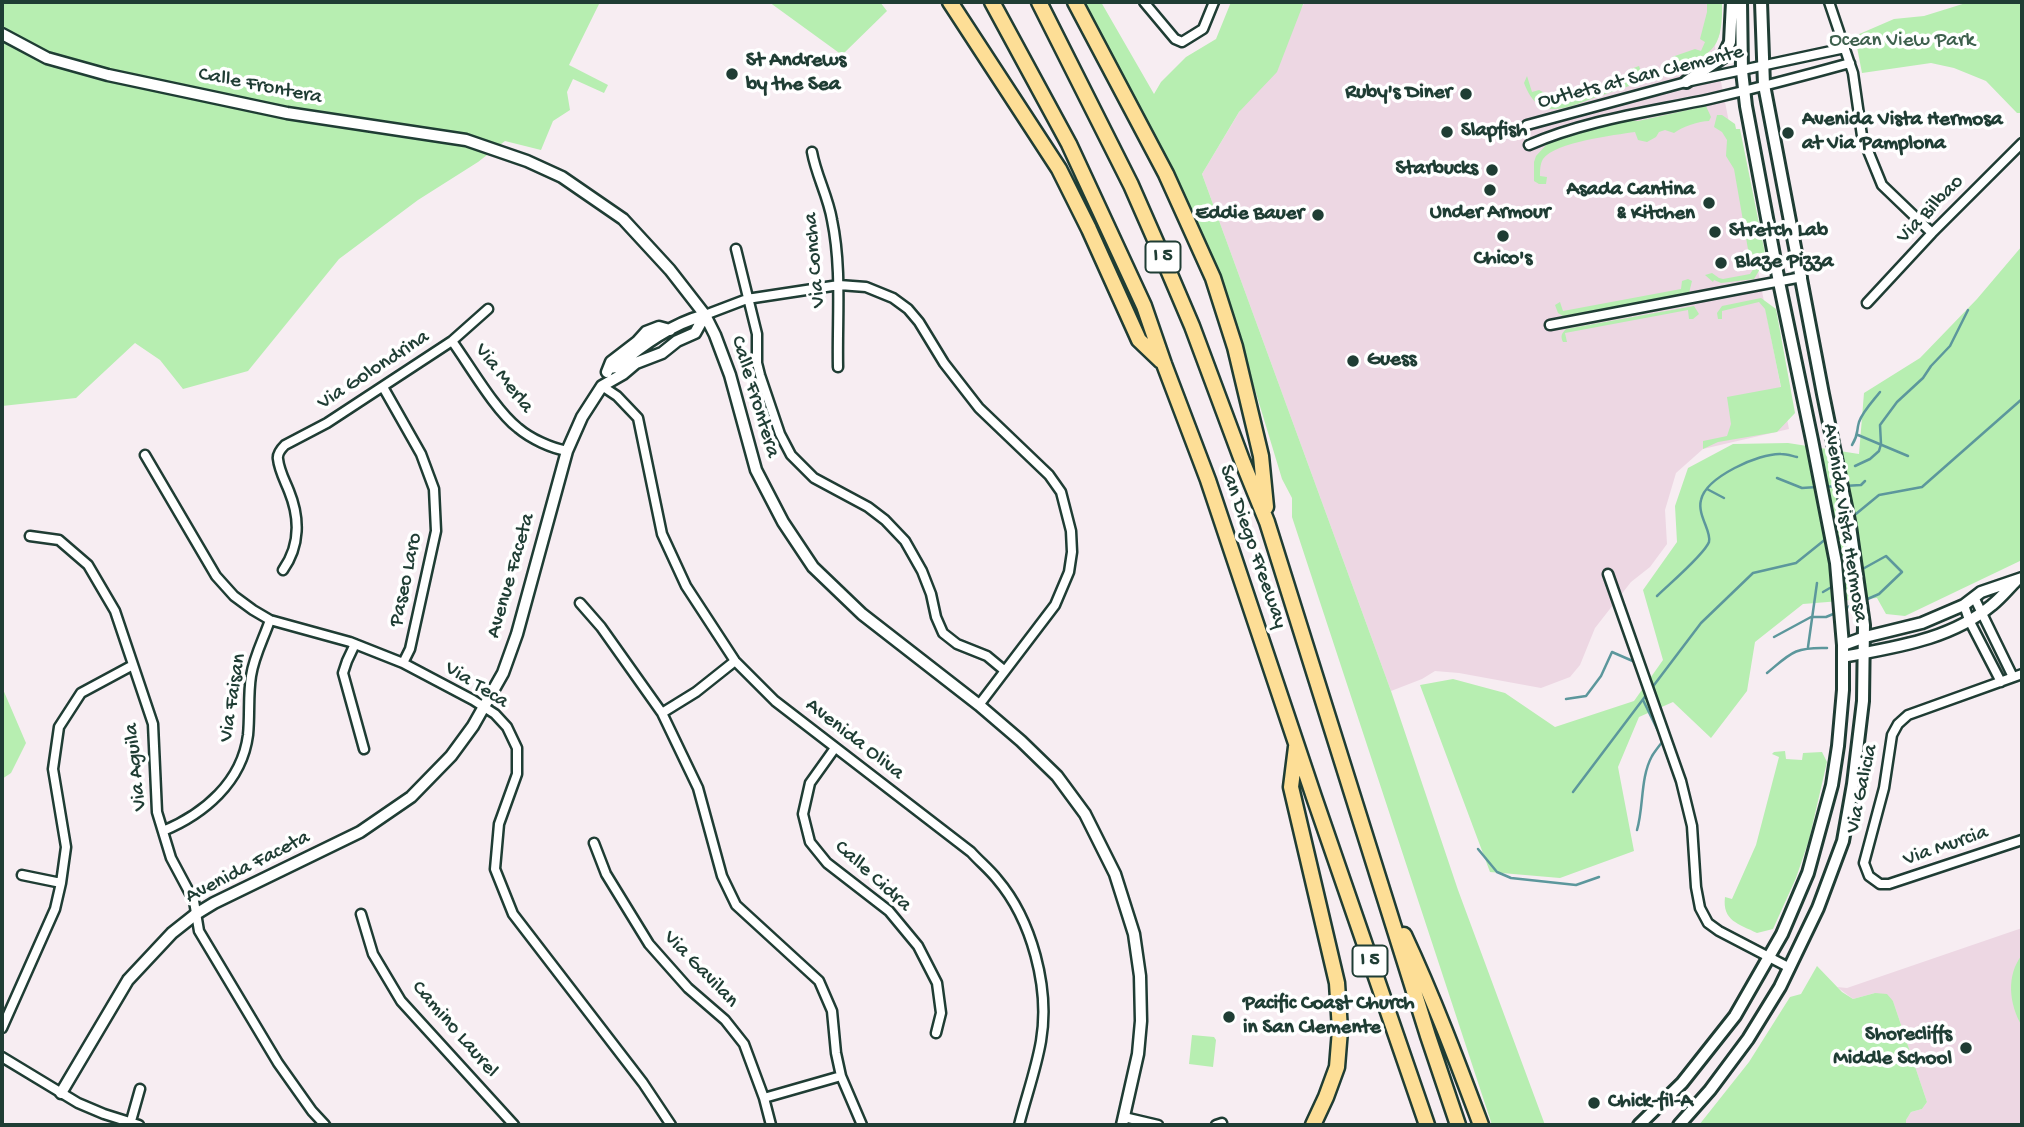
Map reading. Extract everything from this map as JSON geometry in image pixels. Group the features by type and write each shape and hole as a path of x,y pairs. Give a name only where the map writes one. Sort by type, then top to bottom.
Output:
{"highway":[{"path":"950,2 1059,169 1139,340 1164,364"},
{"name":"San Diego Freeway","path":"992,2 1069,144 1144,306 1208,480 1427,1125"},
{"name":"San Diego Freeway","path":"1039,2 1130,185 1163,258 1267,522 1458,1125"},
{"path":"1074,2 1166,174 1213,278 1235,347 1261,456 1267,522"},
{"path":"1297,742 1290,786 1337,984 1340,1030 1337,1067 1312,1125"},
{"path":"1379,880 1426,982 1481,1125"}],"main road":[{"path":"1686,82 1723,57 1730,43 1732,2"},
{"name":"Avenida Vista Hermosa","path":"1639,1125 1682,1083 1735,1016 1782,934 1808,873 1832,785 1843,690 1843,632 1836,563 1779,282 1744,91 1741,2"},
{"name":"Avenida Vista Hermosa","path":"1679,1125 1710,1090 1748,1039 1790,968 1818,908 1843,841 1863,701 1865,631 1850,526 1765,85 1761,2"}],"street":[{"path":"1144,2 1175,39 1182,42 1203,29 1214,2"},
{"path":"1829,2 1850,63 1863,136 1882,185 1932,233"},
{"name":"Calle Frontera","path":"2,34 47,58 108,75 287,113 467,140 527,161 562,177 623,219 670,270 705,315 730,375 756,470 783,522 813,566 862,614 1021,741 1057,776 1085,814 1115,874 1134,934 1140,976 1141,1021 1138,1054 1123,1121"},
{"name":"Outlets at San Clemente","path":"1527,125 1686,82 1845,48"},
{"name":"Outlets at San Clemente","path":"1529,145 1547,137 1622,116 1744,91 1850,63"},
{"name":"Via Bilbao","path":"1867,303 2022,143"},
{"name":"Via Concha","path":"812,152 832,221 839,285 838,367"},
{"path":"736,249 757,334 757,363 760,375 775,421 791,455 814,478 869,507 885,520 905,541 922,571 943,633 957,644 987,656 1005,671"},
{"path":"1550,325 1802,277"},
{"path":"567,451 609,368 616,367 640,344 687,320 747,299 839,285 866,287 893,298 919,322 944,363 979,408 1049,475 1060,492 1071,531 1069,572 1055,605 979,705"},
{"name":"Via Golondrina","path":"283,570 294,549 297,523 293,500 277,458 280,451 285,445 327,423 452,341 488,309"},
{"path":"602,386 636,363 671,347 695,332 705,315"},
{"path":"667,331 671,347"},
{"name":"Via Merla","path":"452,341 517,428 556,449 567,451"},
{"path":"640,344 650,358"},
{"name":"Avenida Oliva","path":"602,386 617,396 638,418 662,534 685,586 735,661 775,701 971,852 998,880 1018,911 1037,957 1044,1000 1041,1040 1019,1125"},
{"name":"Paseo Laro","path":"383,387 421,454 434,489 436,531 410,649 403,663"},
{"name":"Avenue Faceta","path":"484,707 503,673 517,634 567,451"},
{"name":"Via Teca","path":"145,455 216,576 234,596 270,620 355,644 403,663 484,707 507,727 517,748 517,775 499,824 495,869 513,914 643,1083 671,1125"},
{"name":"Via Aguila","path":"30,536 59,540 88,565 115,611 153,724 157,812 171,858 194,901 199,931 278,1063 325,1125"},
{"path":"1608,574 1681,781 1692,826 1700,908 1708,923 1719,931 1790,968"},
{"path":"1843,645 1865,631 1922,623 1964,605 1982,593 2019,580"},
{"path":"1843,657 1919,642 1951,631 1993,605 2019,580"},
{"path":"1975,597 2012,677"},
{"path":"580,603 601,627 662,713 698,788 722,876 736,905 819,981 832,1011 841,1076 862,1125"},
{"path":"1964,605 2001,682"},
{"name":"Via Faisan","path":"163,831 204,810 228,783 241,759 248,737 251,676 270,620"},
{"path":"355,644 343,673 363,749"},
{"path":"662,713 696,692 735,661"},
{"path":"2,1028 55,909 61,883 66,846 53,769 59,727 81,693 133,665"},
{"name":"Via Galicia","path":"1880,884 1869,876 1864,863 1884,788 1892,735 1898,724 1908,715 2022,674"},
{"name":"Avenida Faceta","path":"61,1093 128,980 172,933 214,903 360,832 411,797 451,756 484,707"},
{"name":"Calle Cidra","path":"835,748 810,783 803,814 810,842 827,863 889,911 918,946 937,983 942,1013 936,1033"},
{"name":"Via Murcia","path":"1880,884 1901,881 2022,840"},
{"name":"Via Gavilan","path":"594,842 606,874 649,944 688,988 725,1020 744,1045 771,1125"},
{"path":"22,875 61,883"},
{"name":"Camino Laurel","path":"361,914 373,954 401,1001 514,1125"},
{"path":"2,1057 78,1103 135,1123 140,1088"},
{"path":"764,1098 841,1076"},
{"path":"1123,1121 1158,1125"}],"shaded area":[{"path":"1305,2 1717,2 1720,33 1715,46 1716,56 1789,429 1703,449 1676,473 1665,510 1667,544 1650,567 1631,582 1595,628 1580,665 1570,677 1541,688 1435,671 1391,691 1202,174"},
{"name":"Shorecliffs Middle School","path":"2022,928 2022,1125 1906,1125 1911,1112 1922,1109 1927,1102 1893,1001 1875,993 1853,999 1837,987 1847,988"}],"green space":[{"path":"2,2 600,2 569,65 608,85 604,93 573,79 567,92 570,110 553,121 541,150 505,141 478,162 418,200 339,259 248,371 183,389 160,360 135,343 76,398 2,406"},
{"path":"769,2 880,2 887,11 842,55"},
{"path":"1084,2 1101,2 1154,94 1161,82 1186,57 1216,39 1231,2 1304,2 1277,72 1239,112 1202,174 1391,691 1458,890 1545,1125 1492,1125 1292,517 1292,498 1282,479 1220,274 1175,173"},
{"path":"1707,2 1722,2 1721,28 1714,46 1700,58 1675,66 1672,57 1695,49 1701,51 1705,42 1700,39"},
{"name":"Ocean View Park","path":"1969,2 2022,2 2022,113 2017,113 1986,81 1954,68 1931,63 1862,73 1855,37 1857,35 1894,19 1924,16"},
{"path":"1639,66 1642,74 1638,83 1561,109 1552,109 1536,103 1524,83 1527,76 1532,92 1539,90 1553,97 1555,103 1629,77 1628,70"},
{"path":"1706,106 1711,117 1709,121 1674,133 1665,130 1659,132 1647,142 1638,140 1635,132 1586,140 1560,148 1542,161 1540,176 1547,177 1546,184 1534,181 1536,156 1548,143 1622,121 1638,121"},
{"path":"1717,115 1722,115 1735,124 1736,129 1740,129 1767,263 1763,264 1754,279 1721,283 1714,280 1713,282 1705,275 1712,273 1723,279 1750,274 1756,265 1749,255 1734,169 1726,156 1727,140 1722,132 1714,127"},
{"path":"2022,246 2022,560 1905,616 1886,614 1877,598 1803,604 1755,642 1747,691 1711,738 1673,702 1639,717 1618,767 1634,851 1560,878 1490,872 1420,685 1453,679 1505,693 1555,727 1634,701 1663,660 1643,590 1677,542 1675,506 1688,468 1733,444 1788,443 1859,454 1864,393 1920,358 1977,299"},
{"path":"1682,281 1692,281 1689,293 1563,316 1558,313 1555,305 1560,302 1563,311 1681,289"},
{"path":"1761,298 1776,309 1795,413 1777,432 1718,442 1703,449 1703,441 1727,436 1731,424 1727,397 1781,387 1765,309 1759,302 1722,311 1722,319 1718,319 1717,313 1722,306"},
{"path":"1694,306 1699,314 1693,319 1689,319 1688,310 1565,333 1567,342 1562,340 1566,329"},
{"path":"2,687 26,743 11,773 2,779"},
{"path":"1785,751 1786,759 1802,760 1803,753 1822,752 1827,762 1809,840 1796,878 1773,929 1757,933 1729,917 1725,897 1732,899 1756,845 1779,757 1772,754"},
{"path":"2022,955 2022,1026 2014,1008 2011,990 2013,971"},
{"path":"1817,966 1842,992 1853,999 1875,993 1887,994 1893,1001 1927,1102 1922,1109 1911,1112 1906,1125 1699,1125 1749,1062 1790,997 1801,994"},
{"path":"1192,1035 1214,1037 1216,1040 1213,1067 1189,1064"}],"waterway":[{"path":"1855,466 1879,451 1880,425 1897,402 1923,378 1950,346 1968,310"},
{"path":"1852,445 1861,418 1880,392"},
{"path":"1851,518 1879,495 1922,487 2022,399"},
{"path":"1858,435 1908,456"},
{"path":"1657,596 1693,562 1709,542 1700,506 1705,491 1713,483 1747,462 1771,455 1797,457"},
{"path":"1777,478 1802,488 1817,487"},
{"path":"1844,486 1861,485 1865,481"},
{"path":"1823,487 1838,486"},
{"path":"1707,489 1724,498"},
{"path":"1835,531 1846,522"},
{"path":"1651,689 1701,623 1753,573 1796,563 1827,538"},
{"path":"1859,571 1886,556 1902,572 1879,594 1863,601"},
{"path":"1841,581 1853,574"},
{"path":"1808,647 1817,583"},
{"path":"1823,592 1835,585"},
{"path":"1844,609 1857,603"},
{"path":"1774,637 1811,617 1826,617 1838,612"},
{"path":"1767,673 1800,650 1827,648"},
{"path":"1566,699 1586,696 1601,676 1612,652 1635,662"},
{"path":"1573,792 1647,694"},
{"path":"1637,830 1648,765 1663,741 1643,700"},
{"path":"1478,849 1497,872 1511,878 1576,885 1599,877"}],"place":[{"name":"St Andrews by the Sea","path":"732,74"},
{"name":"Ruby's Diner","path":"1466,94"},
{"name":"Slapfish","path":"1447,132"},
{"name":"Avenida Vista Hermosa at Via Pamplona","path":"1788,133"},
{"name":"Starbucks","path":"1492,170"},
{"name":"Under Armour","path":"1490,190"},
{"name":"Asada Cantina & Kitchen","path":"1709,203"},
{"name":"Eddie Bauer","path":"1318,215"},
{"name":"Stretch Lab","path":"1715,232"},
{"name":"Chico's","path":"1503,236"},
{"name":"Blaze Pizza","path":"1721,263"},
{"name":"Guess","path":"1353,361"},
{"name":"Pacific Coast Church in San Clemente","path":"1229,1017"},
{"name":"Shorecliffs Middle School","path":"1966,1048"},
{"name":"Chick-fil-A","path":"1594,1103"}]}
